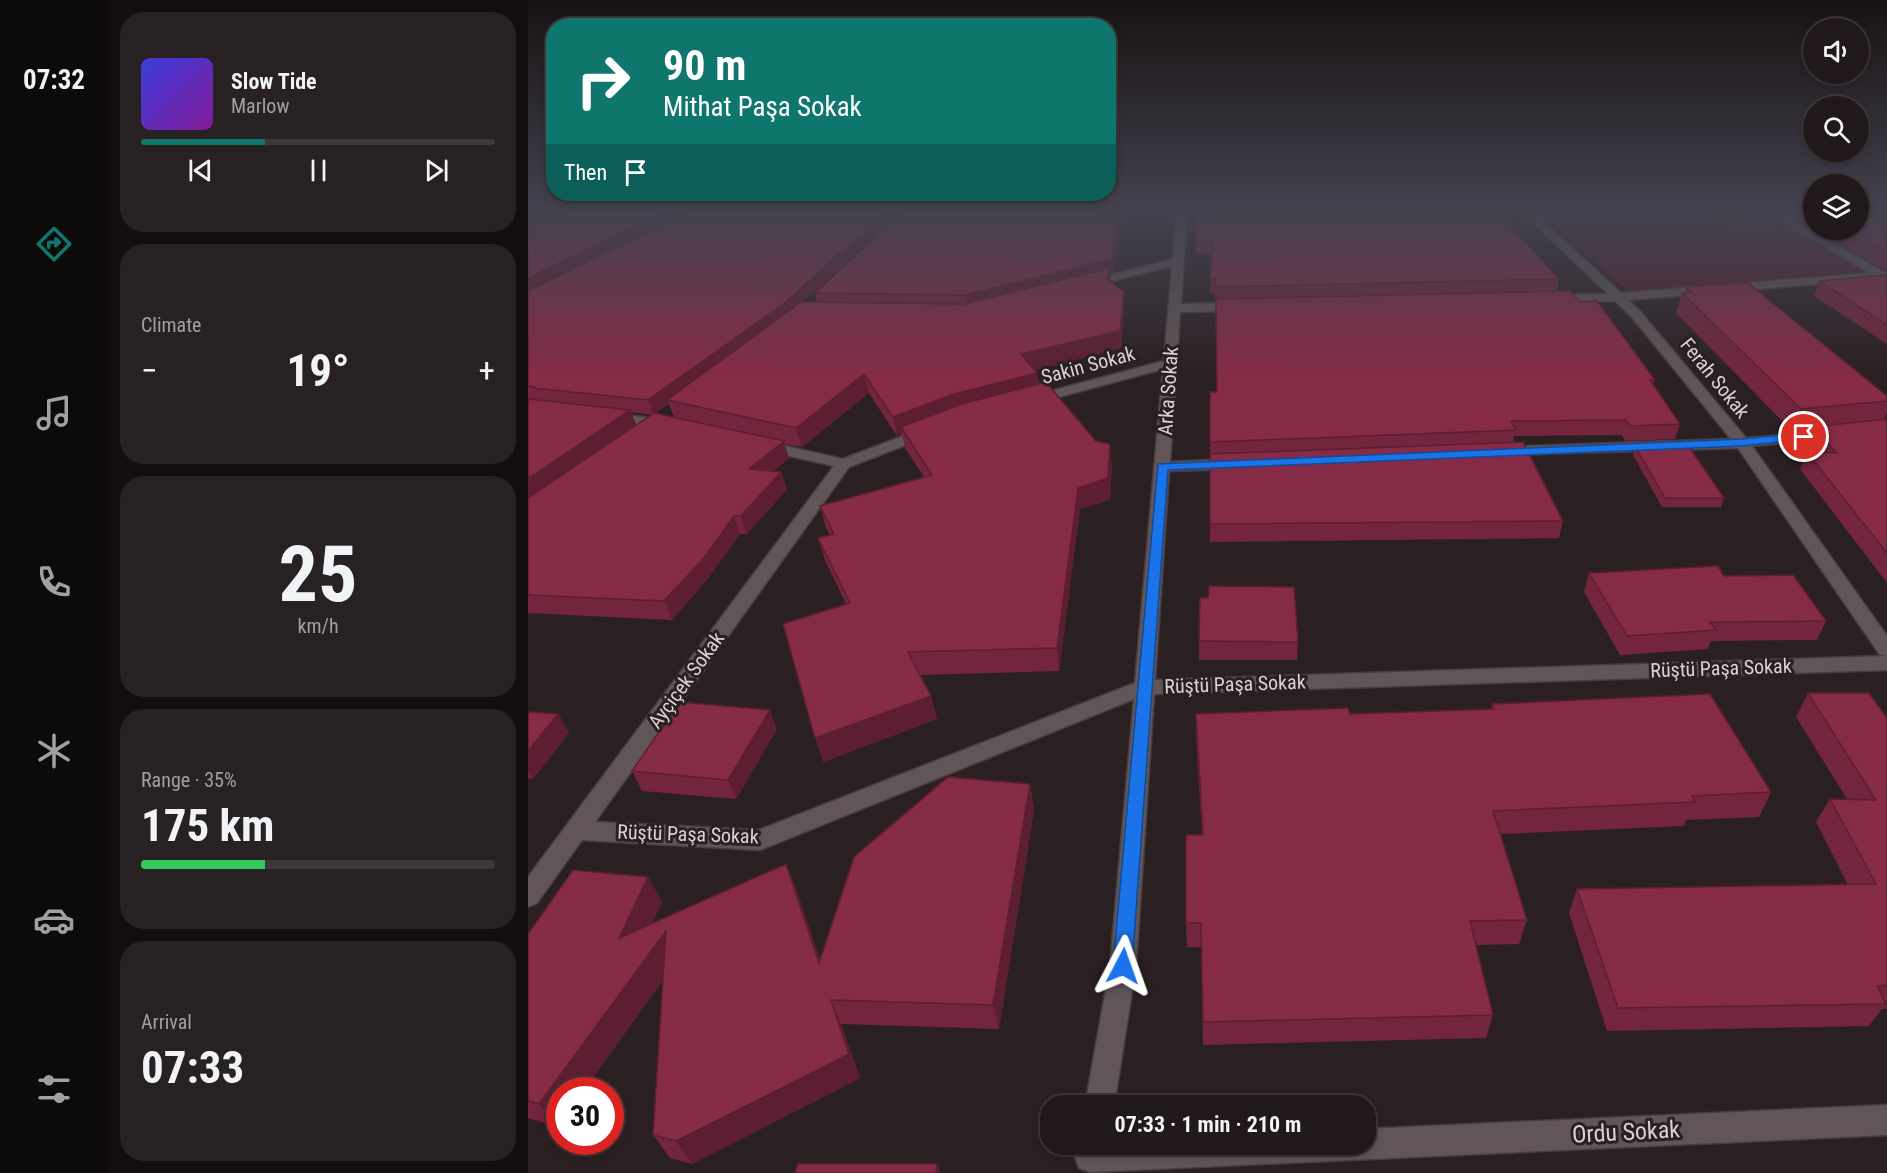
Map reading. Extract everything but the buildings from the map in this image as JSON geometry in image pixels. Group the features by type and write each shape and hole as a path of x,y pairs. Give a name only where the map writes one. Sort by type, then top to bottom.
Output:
{"street":[{"path":"1078,287 1157,267"},
{"name":"Arka Sokak","path":"1101,1095 1123,966 1178,267"},
{"name":"Ferah Sokak","path":"1586,267 1635,313 1742,442 1887,650"},
{"path":"1869,267 1884,275"},
{"path":"1537,300 1619,297 1884,275"},
{"path":"1174,308 1256,306"},
{"name":"Sakin Sokak","path":"1015,405 1170,363"},
{"path":"638,435 676,408"},
{"path":"598,416 657,422 680,428"},
{"path":"750,443 844,464 939,428"},
{"path":"1493,453 1742,442 1842,433"},
{"path":"1162,467 1245,463"},
{"name":"Ayçiçek Sokak","path":"528,896 844,464"},
{"name":"Rüştü Paşa Sokak","path":"577,830 760,840 1144,687 1887,663"},
{"name":"Ordu Sokak","path":"1376,1143 1887,1120"},
{"path":"1090,1158 1148,1155"}],"shaded area":[{"path":"1600,267 1857,267 1864,271 1628,292"}],"route":[{"path":"1123,966 1162,467 1742,442 1804,437"}]}
